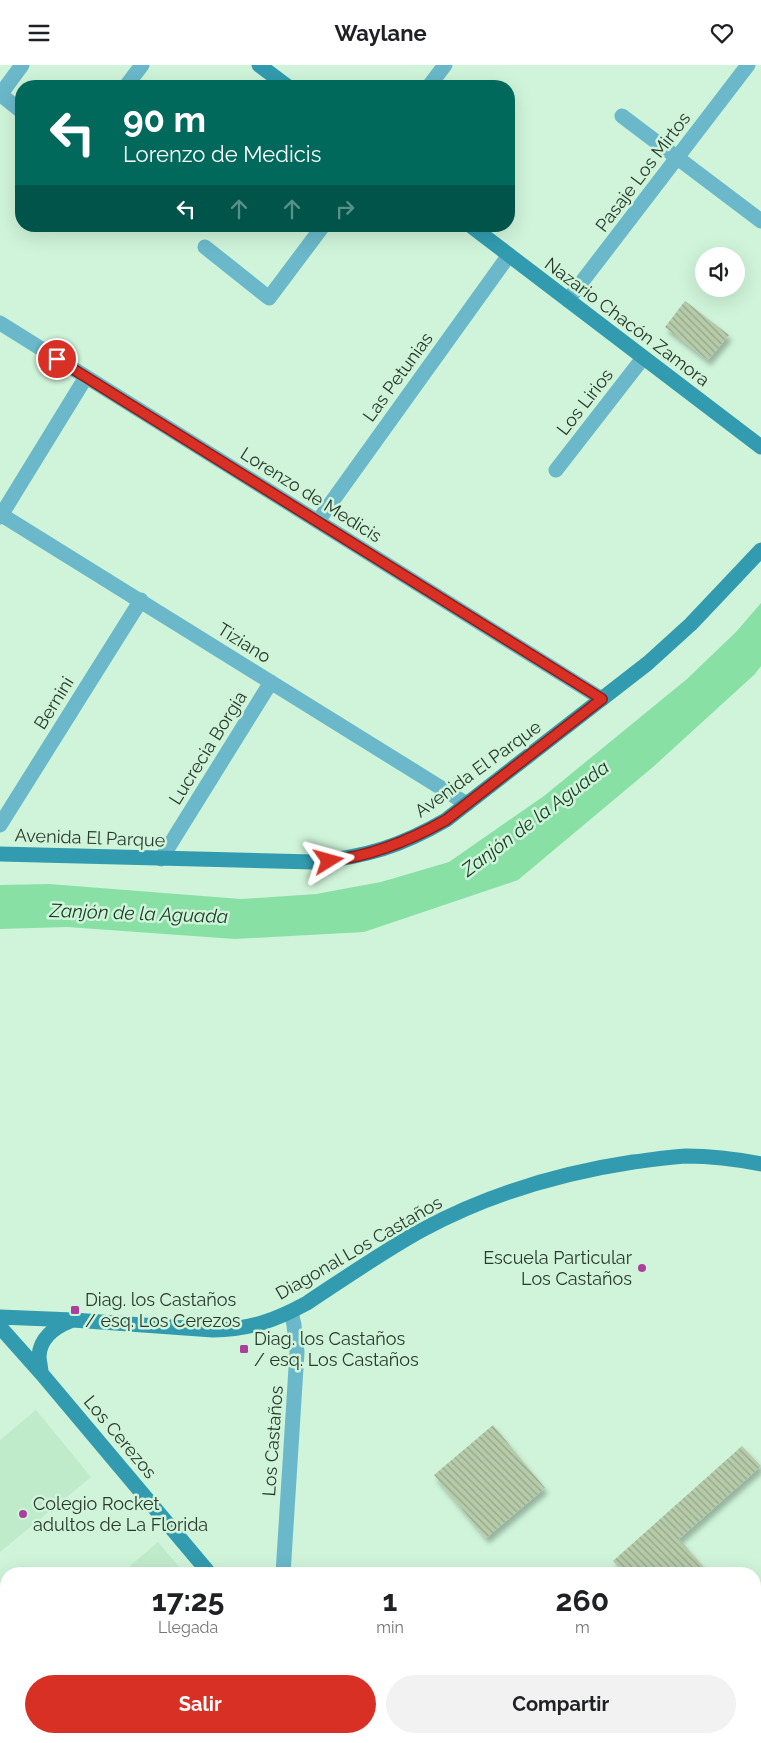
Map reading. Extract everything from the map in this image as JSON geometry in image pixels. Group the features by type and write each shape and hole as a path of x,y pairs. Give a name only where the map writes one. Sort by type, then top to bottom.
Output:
{"street":[{"path":"15,106 0,95 22,65"},
{"path":"131,80 142,65"},
{"path":"259,65 279,80"},
{"path":"434,80 446,65"},
{"name":"Pasaje Los Mirtos","path":"568,301 748,65"},
{"path":"622,116 761,221"},
{"path":"205,247 269,298 318,232"},
{"name":"Nazario Chacón Zamora","path":"479,232 761,447"},
{"name":"Las Petunias","path":"318,521 508,255"},
{"name":"Lorenzo de Medicis","path":"0,323 602,699"},
{"name":"Los Lirios","path":"556,470 643,358"},
{"path":"1,515 86,377"},
{"name":"Tiziano","path":"1,515 141,600 467,804"},
{"name":"Avenida El Parque","path":"0,854 304,862 344,859 373,853 423,833 446,820 602,699 648,663 691,624 761,550"},
{"name":"Bernini","path":"0,825 141,600"},
{"name":"Lucrecia Borgia","path":"161,859 271,682"},
{"name":"Diagonal Los Castaños","path":"0,1317 235,1330 256,1325 291,1311 422,1230 459,1212 528,1186 610,1165 667,1158 712,1157 761,1164"},
{"name":"Los Castaños","path":"283,1567 297,1365 296,1338 291,1311"},
{"path":"41,1373 39,1355 45,1339 57,1326 73,1320"},
{"name":"Los Cerezos","path":"0,1327 204,1567"}],"shaded area":[{"name":"Colegio Rocket adultos de La Florida","path":"36,1410 91,1477 0,1552 0,1440"},
{"path":"158,1542 179,1567 129,1567"}],"water":[{"name":"Zanjón de la Aguada","path":"761,603 761,666 755,674 653,767 518,880 364,932 235,939 67,927 0,929 0,885 49,884 241,899 316,894 381,882 449,862 544,796 687,679 736,632"}],"building":[{"path":"685,301 729,335 708,360 665,327"},
{"path":"493,1425 545,1488 486,1538 434,1475"},
{"path":"742,1446 761,1466 679,1539 704,1567 618,1567 613,1561"}],"place":[{"name":"Escuela Particular Los Castaños","path":"642,1268"},
{"name":"Diag. los Castaños / esq. Los Cerezos","path":"75,1310"},
{"name":"Diag. los Castaños / esq. Los Castaños","path":"244,1349"},
{"name":"Colegio Rocket adultos de La Florida","path":"23,1514"}],"route":[{"path":"57,359 602,699 446,820 423,833 373,853 329,861"}]}
